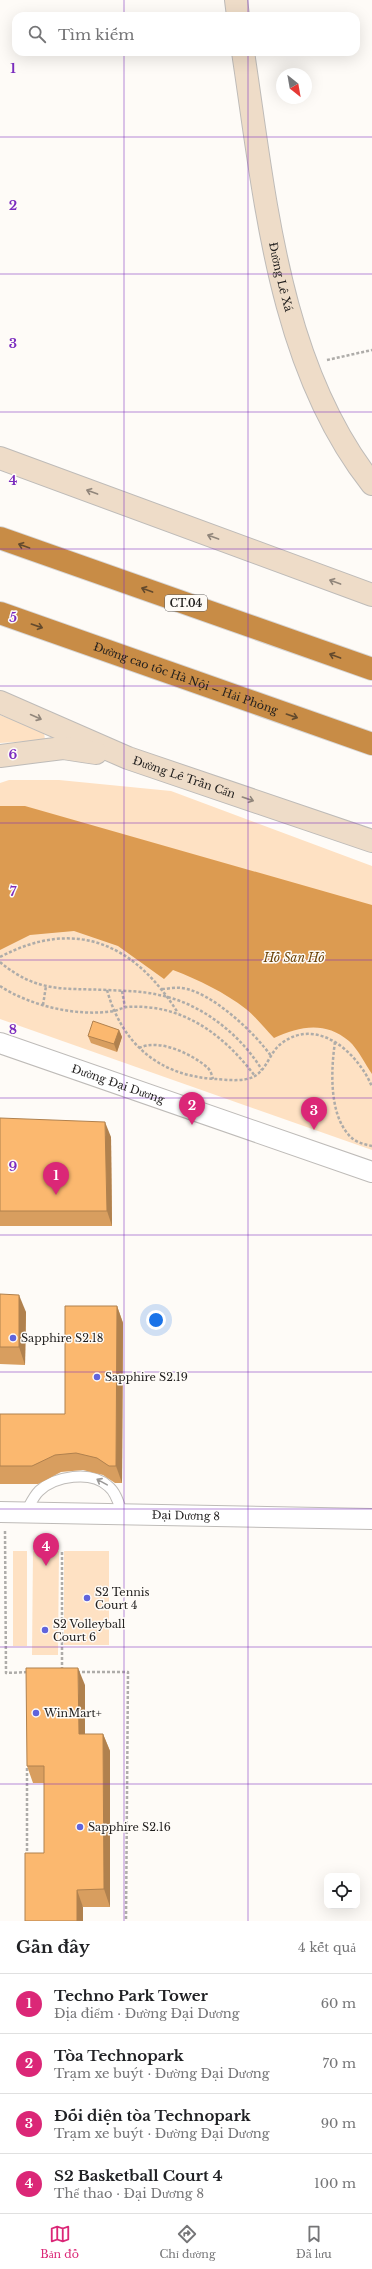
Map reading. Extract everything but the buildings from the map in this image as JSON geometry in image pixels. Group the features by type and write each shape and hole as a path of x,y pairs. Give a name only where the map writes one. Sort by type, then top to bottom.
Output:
{"highway":[{"name":"CT.04","path":"0,538 372,669"},
{"name":"Đường cao tốc Hà Nội – Hải Phòng","path":"0,613 372,744"}],"main road":[{"path":"236,0 238,12"},
{"name":"Đường Lê Xá","path":"244,56 266,206 280,273 307,364 334,426 372,484"},
{"path":"0,458 372,596"},
{"name":"Đường Lê Trần Cẩn","path":"0,702 128,758 372,841"},
{"path":"0,756 63,748 128,758"}],"street":[{"name":"Đường Đại Dương","path":"0,1043 372,1172"},
{"name":"Đại Dương 8","path":"0,1512 122,1513 372,1519"}],"lane":[{"path":"26,1512 40,1491 57,1480 82,1476 98,1479 109,1486 115,1494 122,1513"}],"path":[{"path":"307,364 372,350"},
{"path":"0,957 18,948 39,941 64,938 85,940 107,946 127,955 142,968 168,997 178,1014"},
{"path":"0,962 13,972 36,984 57,989 122,991 168,997 207,1015 226,1028 253,1055 262,1070"},
{"path":"0,986 14,995 43,1005 61,1009 114,1011 125,1007 152,1008 178,1014 202,1026 225,1042 255,1076"},
{"path":"43,1005 46,986"},
{"path":"162,990 181,988 199,994 221,1007 246,1027 271,1056"},
{"path":"107,990 114,1011 126,1033 139,1048 165,1067 184,1074 213,1079 245,1079 255,1076 262,1070 281,1043 301,1034 326,1037 335,1042 361,1066 372,1087"},
{"path":"122,991 125,1007"},
{"path":"335,1042 332,1062 332,1080 334,1099 341,1122 348,1134 356,1141 372,1146"},
{"path":"139,1048 147,1044 161,1045 179,1052 210,1069 213,1079"},
{"path":"5,1531 6,1672 34,1672"},
{"path":"62,1552 62,1672"},
{"path":"28,1672 28,1680"},
{"path":"55,1672 128,1672 126,1921"},
{"path":"27,1765 27,1863"}],"shaded area":[{"path":"0,715 44,732 45,740 0,743"},
{"path":"9,780 59,780 171,791 372,866 372,1150 0,1019 0,783"},
{"path":"13,1551 27,1551 27,1646 13,1646"},
{"path":"33,1551 59,1551 58,1655 32,1655"},
{"name":"S2 Tennis Court 4","path":"64,1551 109,1551 109,1645 64,1645"}],"water":[{"name":"Hồ San Hô","path":"0,806 25,806 372,905 372,1074 349,1041 331,1030 322,1028 303,1028 274,1038 246,1009 211,987 173,970 164,979 118,946 74,931 30,935 0,950"}],"place":[{"name":"Tòa Technopark","path":"192,1125"},
{"name":"Đối diện tòa Technopark","path":"314,1130"},
{"name":"Techno Park Tower","path":"56,1195"},
{"name":"Sapphire S2.18","path":"13,1338"},
{"name":"Sapphire S2.19","path":"97,1377"},
{"name":"S2 Basketball Court 4","path":"46,1566"},
{"name":"S2 Tennis Court 4","path":"87,1598"},
{"name":"S2 Volleyball Court 6","path":"45,1630"},
{"name":"WinMart+","path":"36,1713"},
{"name":"Sapphire S2.16","path":"80,1827"}]}
